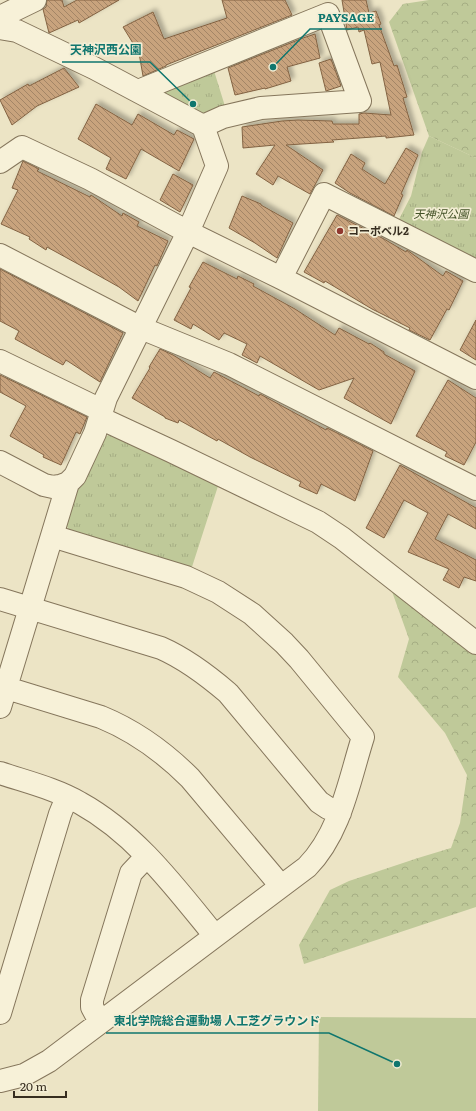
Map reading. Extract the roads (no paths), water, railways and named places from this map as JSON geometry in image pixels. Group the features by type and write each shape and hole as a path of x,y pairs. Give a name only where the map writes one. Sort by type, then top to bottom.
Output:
{"street":[{"path":"0,17 35,0"},
{"path":"138,91 328,14 360,101 261,108 223,117 203,126"},
{"path":"0,28 18,31 94,68 203,126 217,166 188,232 106,398 95,433 75,476 68,483 53,487 44,485 0,462"},
{"path":"0,162 22,147 90,179 188,232 476,378"},
{"path":"281,278 324,194 476,270"},
{"path":"0,255 141,328 229,364 476,489"},
{"path":"0,361 100,414 318,522 342,538 476,643"},
{"path":"68,483 30,608 2,693 101,717 116,723 147,741 176,764 190,778 281,886"},
{"path":"0,1081 13,1079 36,1069 49,1061 307,866 314,859 334,827 340,813 363,737 284,643 252,614 236,603 203,584 170,571 52,536"},
{"path":"0,599 161,648 175,654 191,664 228,693 319,802 340,813"},
{"path":"0,773 49,789 67,797 82,804 112,824 147,856 215,936"},
{"path":"0,1013 60,814 67,797"},
{"path":"100,1022 92,1007 92,1000 131,873 147,856"}],"place":[{"name":"PAYSAGE","path":"273,67"},
{"name":"天神沢西公園","path":"193,104"},
{"name":"コーポベル2","path":"340,231"},
{"name":"東北学院総合運動場 人工芝グラウンド","path":"397,1064"}],"park label":[{"name":"天神沢公園","path":"441,214"}]}
